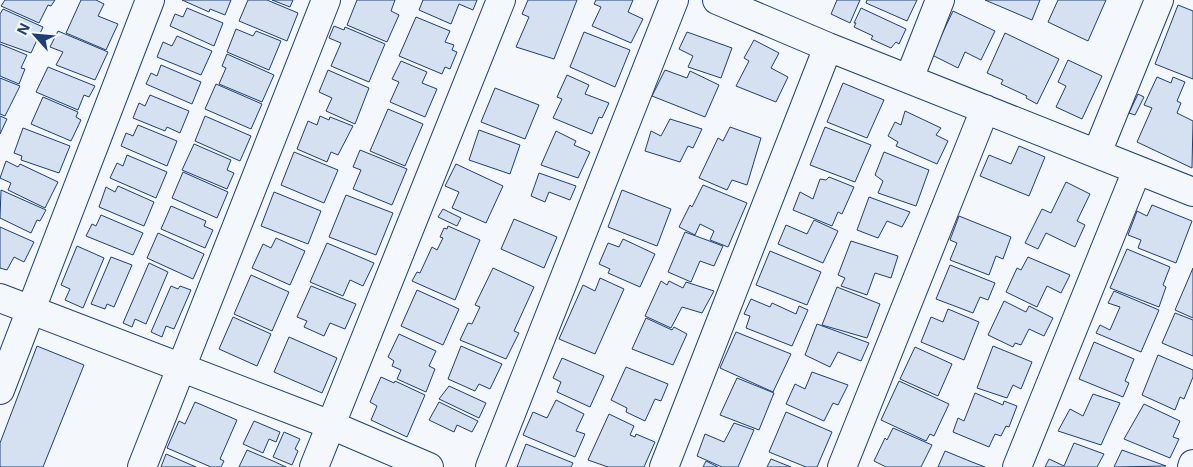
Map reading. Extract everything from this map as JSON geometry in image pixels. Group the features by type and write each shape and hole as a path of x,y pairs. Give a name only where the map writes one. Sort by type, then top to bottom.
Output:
{"street":[{"path":"0,390 150,0"},
{"path":"142,467 326,0"},
{"path":"314,467 501,0"},
{"path":"490,467 674,0"},
{"path":"718,0 828,47 1193,192"},
{"path":"908,79 940,0"},
{"path":"1097,153 1159,0"},
{"path":"664,467 828,47"},
{"path":"842,467 984,109"},
{"path":"1017,467 1137,170"},
{"path":"0,298 331,424 429,467"}],"building":[{"path":"5,0 55,0 51,6 48,5 39,23 1,6"},
{"path":"81,0 96,0 104,4 98,16 118,24 106,50 66,33"},
{"path":"182,0 231,0 225,15 210,9 209,12"},
{"path":"248,0 267,0 298,13 287,41 239,21"},
{"path":"272,0 293,0 290,7"},
{"path":"357,0 395,0 391,11 399,15 387,42 347,25"},
{"path":"423,0 477,0 473,10 459,4 451,24 419,10"},
{"path":"528,0 577,0 554,59 516,47 529,17 522,14"},
{"path":"596,0 633,0 628,12 643,19 631,43 592,26 601,7 594,4"},
{"path":"837,0 860,0 850,23 831,14"},
{"path":"867,0 917,0 907,21 866,3"},
{"path":"985,0 1040,0 1032,20"},
{"path":"1058,0 1106,0 1088,41 1048,22"},
{"path":"1178,5 1193,11 1193,79 1155,64"},
{"path":"187,8 223,23 214,46 170,26 175,14 183,17"},
{"path":"861,8 906,29 899,44 896,42 891,48 871,39 873,36 854,27"},
{"path":"3,9 43,27 31,53 0,42 0,14"},
{"path":"953,11 995,31 981,60 965,52 958,68 932,55"},
{"path":"416,17 450,31 445,42 454,45 452,50 457,52 450,69 445,67 442,74 399,56"},
{"path":"334,26 344,30 345,27 385,44 369,82 331,66 341,43 329,38"},
{"path":"236,29 253,36 256,31 281,41 269,70 227,52"},
{"path":"58,31 108,52 95,80 56,65 63,52 50,47"},
{"path":"584,32 630,50 615,87 570,67"},
{"path":"687,32 732,48 721,78 688,67 693,56 679,49"},
{"path":"1005,33 1059,59 1037,104 1026,98 1027,96 1001,84 1003,80 987,73"},
{"path":"177,36 212,51 201,75 157,57 163,42 172,46"},
{"path":"754,40 779,53 771,68 788,77 776,102 736,86 749,61 744,58"},
{"path":"0,44 27,55 21,68 25,69 19,84 0,76"},
{"path":"227,54 274,75 262,102 219,84 226,68 222,66"},
{"path":"1068,60 1102,76 1082,119 1056,107 1066,86 1058,82"},
{"path":"401,61 427,72 422,83 437,89 425,117 390,102 399,82 392,79"},
{"path":"161,65 201,82 192,104 146,84 151,73 157,76"},
{"path":"48,67 95,86 89,97 84,95 78,110 36,92"},
{"path":"328,70 369,88 355,124 326,111 332,98 319,92"},
{"path":"665,70 687,78 690,71 719,85 705,117 652,96"},
{"path":"567,75 589,85 585,94 609,103 602,118 599,117 592,134 553,118 562,99 557,97"},
{"path":"1157,77 1171,83 1173,77 1185,82 1177,101 1181,103 1177,113 1193,121 1192,168 1137,142 1152,108 1144,105"},
{"path":"0,78 20,86 5,116 0,114"},
{"path":"843,83 884,100 867,138 827,122"},
{"path":"216,84 262,104 251,129 205,109"},
{"path":"495,88 539,105 525,139 481,122"},
{"path":"1138,94 1144,97 1135,115 1129,113"},
{"path":"150,95 189,111 180,133 167,127 165,131 133,118 139,103 145,106"},
{"path":"43,97 78,112 76,117 81,120 71,141 31,124"},
{"path":"388,109 423,124 405,166 370,151"},
{"path":"905,111 941,128 936,135 948,141 937,164 896,146 898,142 888,136 895,122 901,125"},
{"path":"0,116 7,119 0,134"},
{"path":"205,116 251,136 240,161 195,141"},
{"path":"320,116 329,120 330,117 353,126 338,155 331,152 327,162 297,149 308,121 317,125"},
{"path":"670,119 702,129 693,148 688,146 680,162 645,151 651,131 661,136"},
{"path":"138,125 177,141 167,166 121,146 126,133 133,136"},
{"path":"730,127 761,138 747,185 732,180 727,190 699,178 718,138 723,141"},
{"path":"825,127 871,145 855,182 810,165"},
{"path":"23,128 70,146 59,173 21,160 22,156 14,153"},
{"path":"479,130 520,145 510,174 469,160"},
{"path":"556,131 576,141 574,145 590,152 578,178 541,165"},
{"path":"194,144 231,160 227,170 234,173 227,189 182,170"},
{"path":"1019,146 1045,157 1029,196 980,176 989,155 1011,164"},
{"path":"360,150 407,169 392,205 353,189 361,170 353,167"},
{"path":"294,152 338,170 324,203 281,185"},
{"path":"884,152 929,170 916,206 878,193 883,181 875,175"},
{"path":"127,155 167,172 156,198 110,178 117,163 123,166"},
{"path":"6,161 18,167 20,164 58,182 45,208 8,190 11,183 0,178"},
{"path":"456,164 503,186 486,223 452,208 459,192 445,186"},
{"path":"183,172 228,192 217,218 172,198"},
{"path":"539,173 576,186 570,200 549,192 545,202 531,196"},
{"path":"829,177 854,187 842,214 838,212 832,226 793,210 800,192 813,199 820,179 826,180"},
{"path":"1066,182 1090,194 1077,221 1085,225 1075,247 1046,233 1038,249 1025,243 1042,209 1051,213"},
{"path":"703,185 747,203 728,247 710,240 714,231 700,224 695,235 679,227"},
{"path":"118,186 154,202 144,226 99,207 106,187 115,192"},
{"path":"1,190 46,210 40,221 37,220 31,233 0,218"},
{"path":"622,190 671,209 657,246 608,227"},
{"path":"274,192 321,211 308,244 261,226"},
{"path":"346,195 393,213 376,255 329,237"},
{"path":"869,197 910,212 902,227 887,221 878,238 857,230"},
{"path":"1152,205 1192,221 1176,263 1138,248 1141,240 1128,235 1137,211 1147,216"},
{"path":"171,206 206,221 204,226 213,230 205,248 161,229"},
{"path":"443,209 461,218 457,226 438,217"},
{"path":"101,215 143,233 133,255 86,236 92,224 96,226"},
{"path":"959,216 1011,237 1003,259 996,256 989,275 950,260 957,243 950,240"},
{"path":"514,219 557,237 544,268 501,249"},
{"path":"814,220 838,231 823,263 778,244 786,225 807,234"},
{"path":"448,226 480,240 455,300 412,281 417,272 420,273 432,247 437,250 443,238 440,237 444,228 447,229"},
{"path":"0,227 34,242 24,262 14,257 7,270 0,268"},
{"path":"685,232 723,246 714,266 700,261 691,282 668,272"},
{"path":"158,233 204,254 193,279 147,258"},
{"path":"276,238 305,251 290,285 252,268 263,244 271,248"},
{"path":"623,239 655,254 640,287 608,273 610,269 599,264 608,243 619,247"},
{"path":"851,241 898,256 891,278 875,273 867,295 841,286 845,278 838,275"},
{"path":"327,243 374,263 363,286 350,280 343,296 310,282"},
{"path":"77,246 104,258 83,308 65,300 70,289 61,285"},
{"path":"1127,249 1170,267 1163,285 1166,287 1159,307 1110,288"},
{"path":"770,251 821,272 807,305 756,285"},
{"path":"111,257 132,265 114,307 107,304 105,309 91,304"},
{"path":"1028,257 1070,275 1061,293 1047,286 1037,307 1006,292 1017,268 1021,270"},
{"path":"149,263 168,272 146,324 135,319 132,327 123,323"},
{"path":"950,265 995,283 988,300 980,297 973,313 936,299"},
{"path":"493,268 534,287 514,331 519,333 506,359 460,340 468,323 472,324 480,307 475,305"},
{"path":"1193,268 1193,318 1175,310"},
{"path":"251,275 289,292 272,331 234,314"},
{"path":"600,278 624,289 595,354 559,339 583,285 595,291"},
{"path":"661,281 667,285 669,281 683,288 686,282 714,291 702,313 682,307 671,328 645,316"},
{"path":"171,286 178,289 180,286 191,290 174,329 166,326 162,337 151,332"},
{"path":"311,286 356,304 345,329 330,323 324,336 304,327 307,321 297,317"},
{"path":"837,287 880,304 867,338 822,325"},
{"path":"417,290 459,309 443,345 401,326"},
{"path":"1114,291 1159,310 1141,352 1096,333 1100,325 1110,330 1120,307 1108,303"},
{"path":"751,299 770,307 772,303 796,314 799,306 808,310 792,346 746,328 750,316 744,314"},
{"path":"1004,301 1026,312 1029,306 1053,318 1044,336 1029,329 1021,345 1015,343 1013,347 988,335"},
{"path":"948,309 979,322 964,360 921,342 931,317 943,322"},
{"path":"1175,313 1193,320 1193,356 1162,343"},
{"path":"233,317 271,334 257,366 219,349"},
{"path":"646,318 672,330 674,327 687,334 673,365 632,349"},
{"path":"817,324 869,343 861,361 838,352 830,367 805,355"},
{"path":"736,332 791,354 773,392 720,368"},
{"path":"399,334 436,351 429,366 435,369 426,392 397,379 401,370 392,366 394,361 388,357"},
{"path":"289,337 337,358 322,393 274,372"},
{"path":"1094,342 1134,359 1125,381 1129,383 1123,397 1079,379"},
{"path":"37,346 84,365 43,467 0,467 0,443"},
{"path":"461,346 502,364 490,389 479,384 475,391 448,379"},
{"path":"993,346 1032,362 1021,389 1013,385 1007,398 977,388"},
{"path":"915,347 952,364 938,396 900,379"},
{"path":"1158,355 1193,370 1193,377 1184,399 1180,397 1175,410 1142,395"},
{"path":"562,358 604,376 590,407 557,392 561,382 553,378"},
{"path":"626,367 668,384 661,401 655,399 645,421 626,412 627,408 611,400"},
{"path":"812,372 848,385 838,405 833,403 824,421 786,404 795,384 805,389"},
{"path":"381,377 394,383 395,381 425,395 407,437 371,420 377,406 370,402"},
{"path":"737,378 774,393 759,430 720,415"},
{"path":"899,381 949,404 934,436 930,434 926,441 881,420"},
{"path":"449,386 486,403 479,418 439,399"},
{"path":"975,393 1003,405 1004,401 1017,406 1009,427 1006,426 1001,436 995,434 989,447 953,432 958,418 964,421"},
{"path":"1093,394 1120,403 1101,445 1058,431 1070,409 1083,416"},
{"path":"556,400 584,414 576,431 585,434 575,457 523,435 533,412 547,418"},
{"path":"195,402 237,420 220,459 224,461 221,467 211,467 167,448 179,421 185,424"},
{"path":"439,402 478,421 472,432 457,425 454,432 429,420"},
{"path":"1144,404 1180,421 1173,437 1179,439 1170,458 1124,439"},
{"path":"786,412 832,432 817,467 806,467 769,452"},
{"path":"609,414 634,426 630,435 635,437 636,434 655,442 644,467 608,467 588,460"},
{"path":"254,421 280,432 276,442 269,439 263,453 243,444"},
{"path":"734,423 754,430 738,467 722,467 697,456 705,434 724,442"},
{"path":"893,428 932,445 921,467 886,467 874,461 885,438 887,440"},
{"path":"284,432 300,439 295,449 298,451 292,465 273,457"},
{"path":"1074,443 1104,454 1097,467 1045,467 1049,459 1064,466"},
{"path":"526,444 573,463 571,467 517,467"},
{"path":"247,450 273,461 286,467 239,467"},
{"path":"1122,450 1166,466 1114,467"},
{"path":"945,451 972,462 985,467 938,467"},
{"path":"166,454 196,467 161,467"},
{"path":"771,459 791,467 767,467"},
{"path":"706,461 718,467 703,467"}]}
